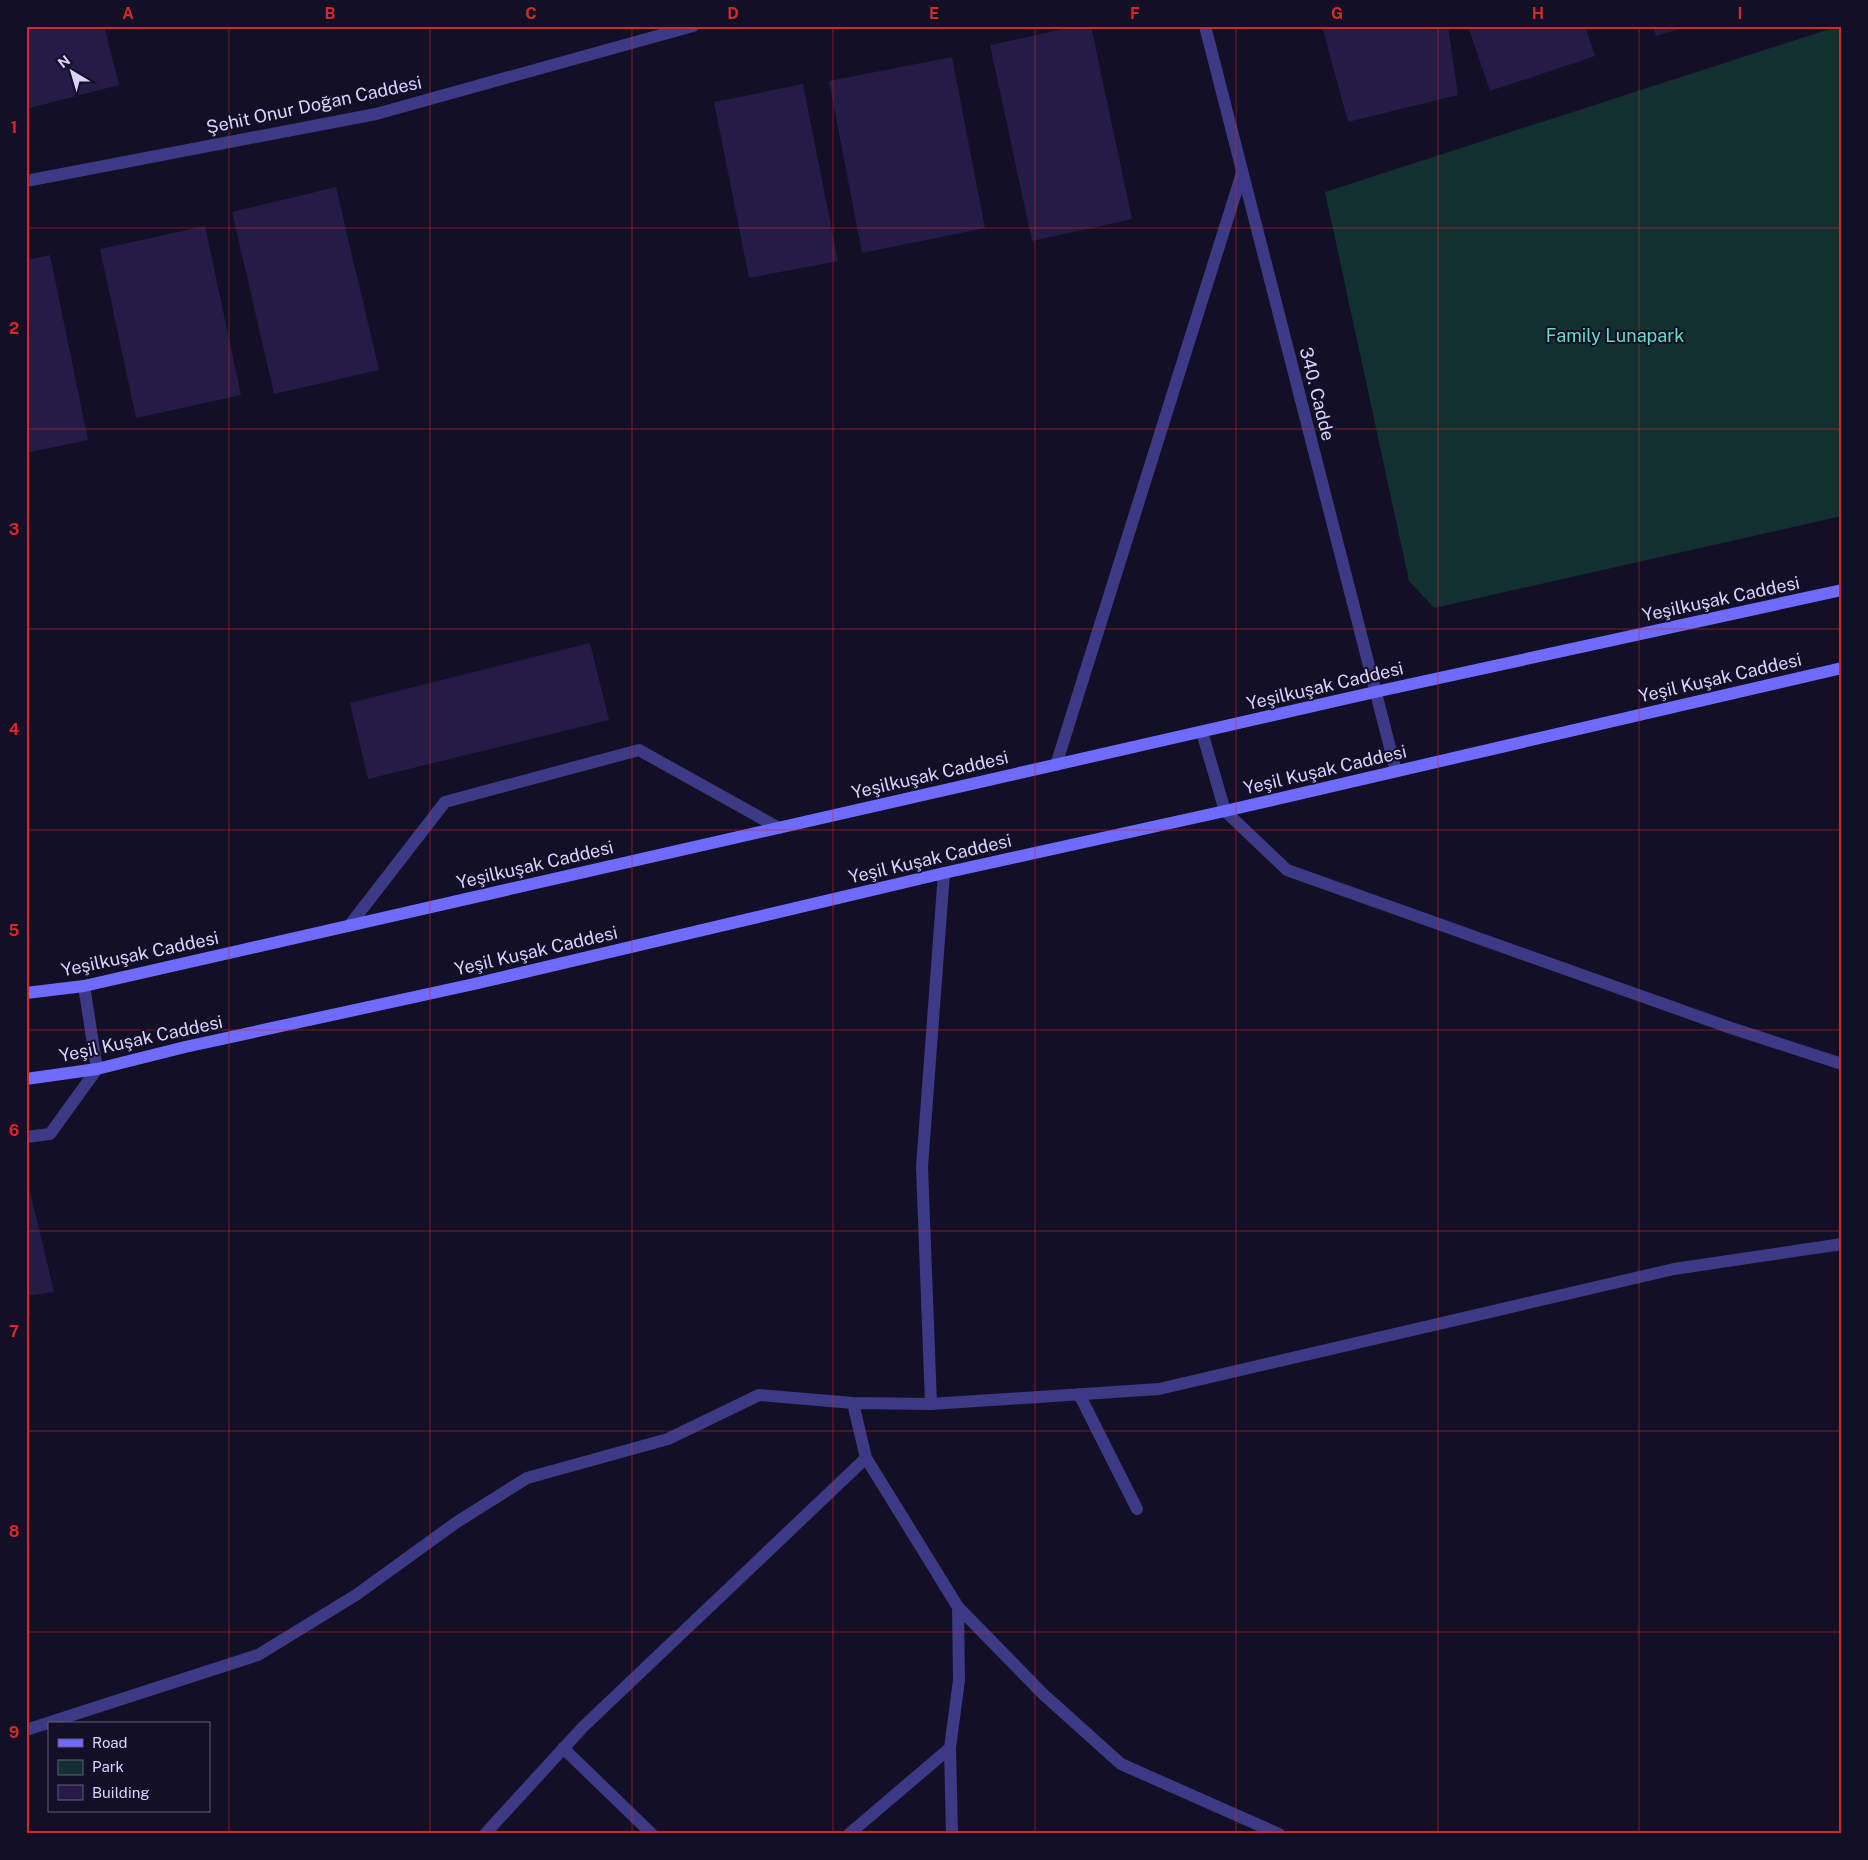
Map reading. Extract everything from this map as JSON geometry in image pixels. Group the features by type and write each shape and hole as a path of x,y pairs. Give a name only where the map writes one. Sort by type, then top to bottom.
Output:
{"main road":[{"name":"Yeşilkuşak Caddesi","path":"26,993 84,986 1375,692 1842,590"},
{"name":"Yeşil Kuşak Caddesi","path":"26,1079 97,1069 185,1047 474,984 944,873 1225,811 1842,668"}],"street":[{"name":"Şehit Onur Doğan Caddesi","path":"26,181 376,114 693,26"},
{"name":"340. Cadde","path":"1205,26 1396,771"},
{"path":"1056,765 1243,173"},
{"path":"1202,732 1225,811 1287,870 1731,1028 1842,1064"},
{"path":"349,926 446,802 638,750 779,828"},
{"path":"930,1404 922,1167 944,873"},
{"path":"26,1137 50,1134 97,1069 84,986"},
{"path":"52,1722 258,1654 356,1594 457,1522 528,1478 668,1439 759,1395 853,1403 930,1404 1159,1389 1674,1269 1842,1244"},
{"path":"1079,1394 1137,1509"},
{"path":"853,1403 866,1458 958,1607 1043,1694 1121,1764 1279,1834"},
{"path":"485,1834 563,1748 866,1458"},
{"path":"952,1834 950,1748 958,1680 958,1607"},
{"path":"26,1730 48,1723"},
{"path":"563,1748 652,1834"},
{"path":"849,1834 950,1748"}],"green space":[{"name":"Family Lunapark","path":"1842,26 1842,516 1434,608 1409,581 1325,192"}],"building":[{"path":"26,26 104,26 119,85 26,109"},
{"path":"1078,26 1091,26 1132,219 1032,241 990,45"},
{"path":"1322,26 1448,26 1458,95 1348,122"},
{"path":"1468,26 1585,26 1595,56 1490,91"},
{"path":"1653,26 1686,26 1686,27 1656,36"},
{"path":"952,57 985,228 862,253 829,81"},
{"path":"803,84 838,261 749,278 714,102"},
{"path":"336,187 379,370 274,394 232,212"},
{"path":"205,226 241,395 136,418 100,249"},
{"path":"50,255 88,440 26,453 26,260"},
{"path":"590,643 609,720 368,779 350,703"},
{"path":"26,1174 54,1292 26,1296"}]}
